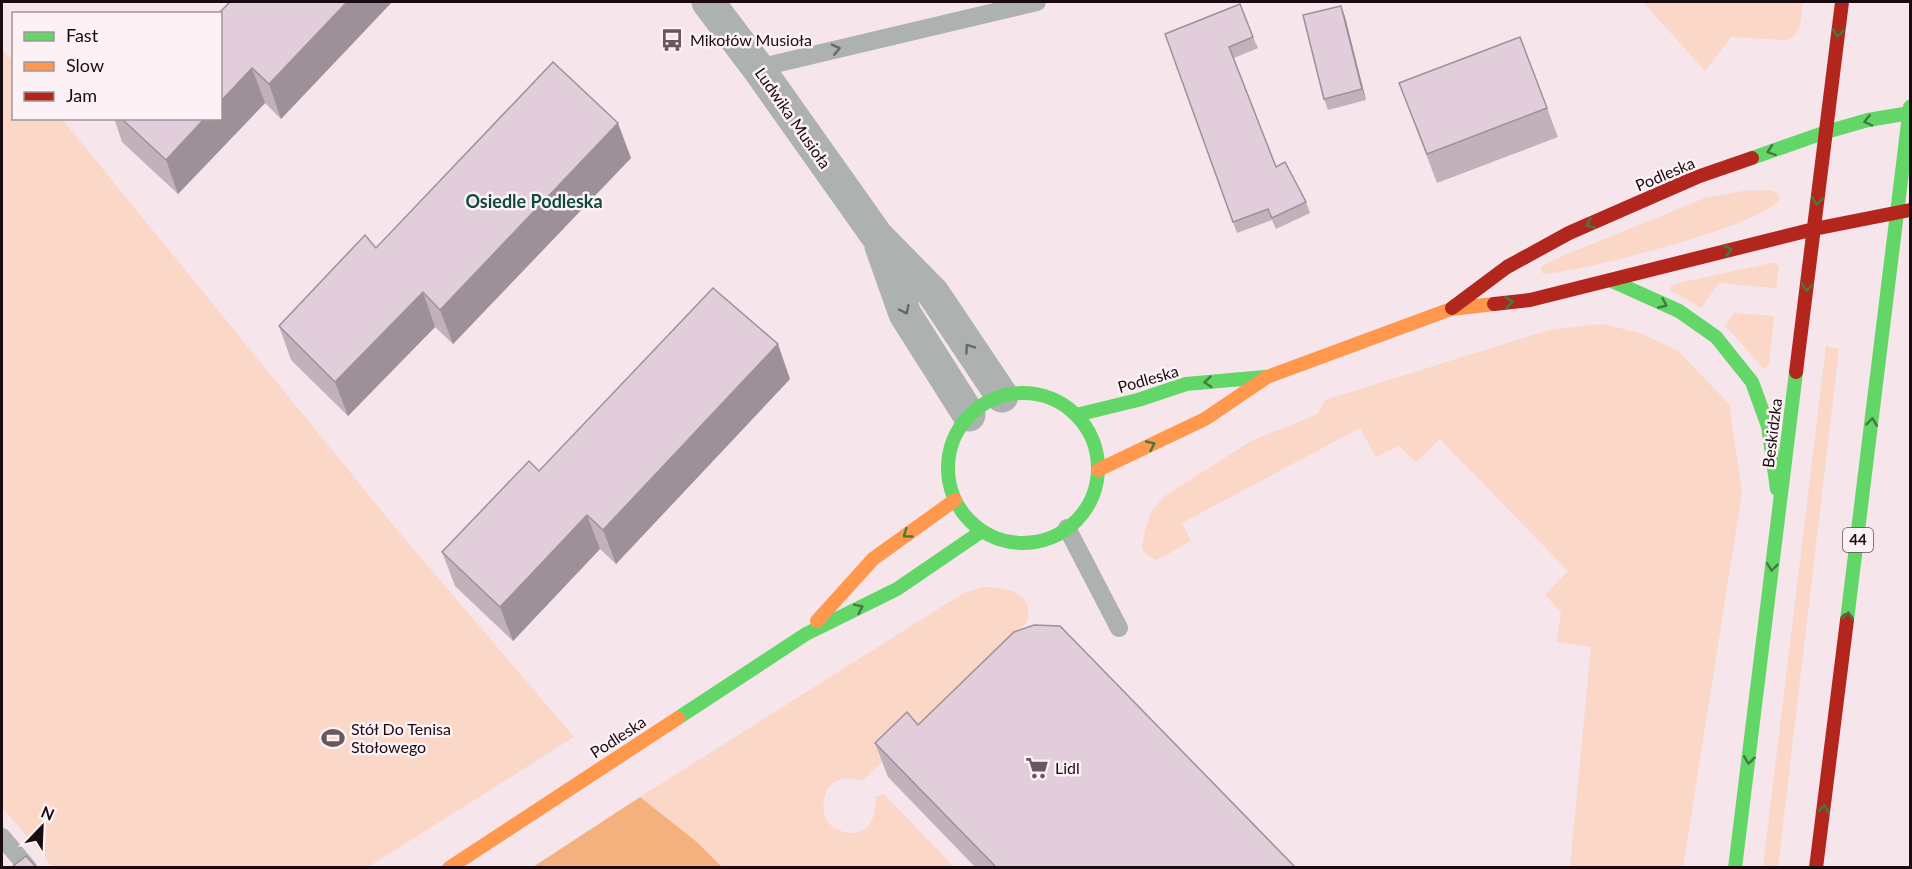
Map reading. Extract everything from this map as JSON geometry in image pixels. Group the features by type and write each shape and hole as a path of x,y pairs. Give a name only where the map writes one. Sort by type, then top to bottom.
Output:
{"street":[{"name":"Ludwika Musioła","path":"708,2 758,68 877,236 933,293 1002,396"},
{"name":"Beskidzka","path":"1735,867 1842,2"},
{"name":"44","path":"1816,867 1905,211 1911,107"},
{"name":"Podleska","path":"1451,309 1507,267 1569,233 1696,177 1826,132 1868,120 1910,113"},
{"name":"Podleska","path":"1098,470 1205,419 1266,377 1451,309 1530,300 1814,229 1905,211"},
{"name":"Ludwika Musioła","path":"877,236 905,314 969,415"},
{"path":"1610,280 1679,311 1716,336 1752,382 1767,426 1780,508"},
{"name":"Podleska","path":"1076,415 1138,400 1186,384 1266,377"},
{"path":"1034,393 1056,400 1076,415 1090,434 1098,456 1098,480 1090,503 1076,522 1056,536 1034,542 1010,542 988,535 969,521 955,500 949,480 948,457 955,434 969,415 987,401 1010,394 1034,393"},
{"name":"Podleska","path":"806,634 873,559 955,500"},
{"name":"Podleska","path":"448,867 806,634 897,589 982,531"}],"lane":[{"path":"758,68 1037,2"},
{"path":"1067,528 1119,628"},
{"path":"2,837 28,867"}],"shaded area":[{"path":"1643,2 1803,2 1799,29 1792,37 1787,40 1731,37 1705,71"},
{"path":"2,50 12,60 12,120 63,120 398,531 574,737 368,867 52,867 2,807"},
{"path":"1769,190 1777,193 1780,198 1767,209 1742,221 1633,256 1567,271 1542,273 1542,266 1565,255 1705,198 1743,191"},
{"path":"1771,263 1779,267 1776,288 1719,283 1701,308 1670,290 1675,284"},
{"path":"1734,313 1774,316 1769,364 1766,368 1763,368 1725,326"},
{"path":"1602,324 1640,333 1677,350 1729,404 1742,492 1683,867 1570,867 1591,647 1557,642 1561,612 1545,595 1568,571 1440,439 1416,462 1399,446 1376,457 1360,428 1182,523 1191,541 1157,560 1148,556 1142,548 1152,510 1165,496 1251,441 1318,414 1325,400 1549,330"},
{"path":"1826,346 1839,349 1778,867 1763,867"},
{"path":"984,587 1017,593 1027,604 1027,622 862,781 847,778 835,781 828,789 824,801 825,814 831,825 836,829 853,833 860,831 871,822 875,797 884,794 954,867 722,867 697,842 640,797 946,604 966,592"},
{"path":"640,797 697,842 722,867 533,867"}],"building":[{"path":"230,2 347,2 269,84 252,68 222,100 222,12 220,12"},
{"path":"1240,4 1253,37 1229,47 1276,167 1285,162 1306,202 1272,218 1268,209 1233,222 1165,34"},
{"path":"1341,6 1362,89 1324,99 1303,15"},
{"path":"1520,37 1547,108 1427,154 1399,83"},
{"path":"553,62 618,123 440,310 423,292 335,382 279,326 365,235 376,248"},
{"path":"123,120 203,120 166,160"},
{"path":"713,288 778,344 603,530 587,515 500,607 442,552 529,461 539,471"},
{"name":"Lidl","path":"1034,625 1060,626 1295,867 996,867 875,743 907,712 918,725 1014,632"},
{"path":"26,856 36,867 12,867"}],"traffic: fast":[{"path":"1847,620 1910,107"},
{"path":"1752,158 1868,120 1910,113"},
{"path":"1610,280 1679,311 1716,337 1752,382 1768,426 1777,489"},
{"path":"1735,868 1796,372"},
{"path":"1076,415 1138,400 1186,384 1265,377"},
{"path":"1023,393 1052,399 1076,415 1092,439 1098,468 1092,497 1076,521 1052,537 1023,543 994,537 970,521 954,497 948,468 954,439 970,415 994,399 1023,393"},
{"path":"678,718 806,634 897,589 982,531"}],"traffic: slow":[{"path":"1098,470 1205,419 1267,377 1451,309 1494,304"},
{"path":"817,621 873,559 955,500"},
{"path":"449,868 678,718"}],"traffic: jam":[{"path":"1796,372 1842,2"},
{"path":"1452,308 1507,267 1569,233 1697,177 1752,158"},
{"path":"1494,304 1530,300 1814,229 1910,210"},
{"path":"1816,868 1847,620"}],"place":[{"name":"Mikołów Musioła","path":"672,40"},
{"name":"Stół Do Tenisa Stołowego","path":"333,738"},
{"name":"Lidl","path":"1037,768"}],"district":[{"name":"Osiedle Podleska","path":"534,202"}]}
